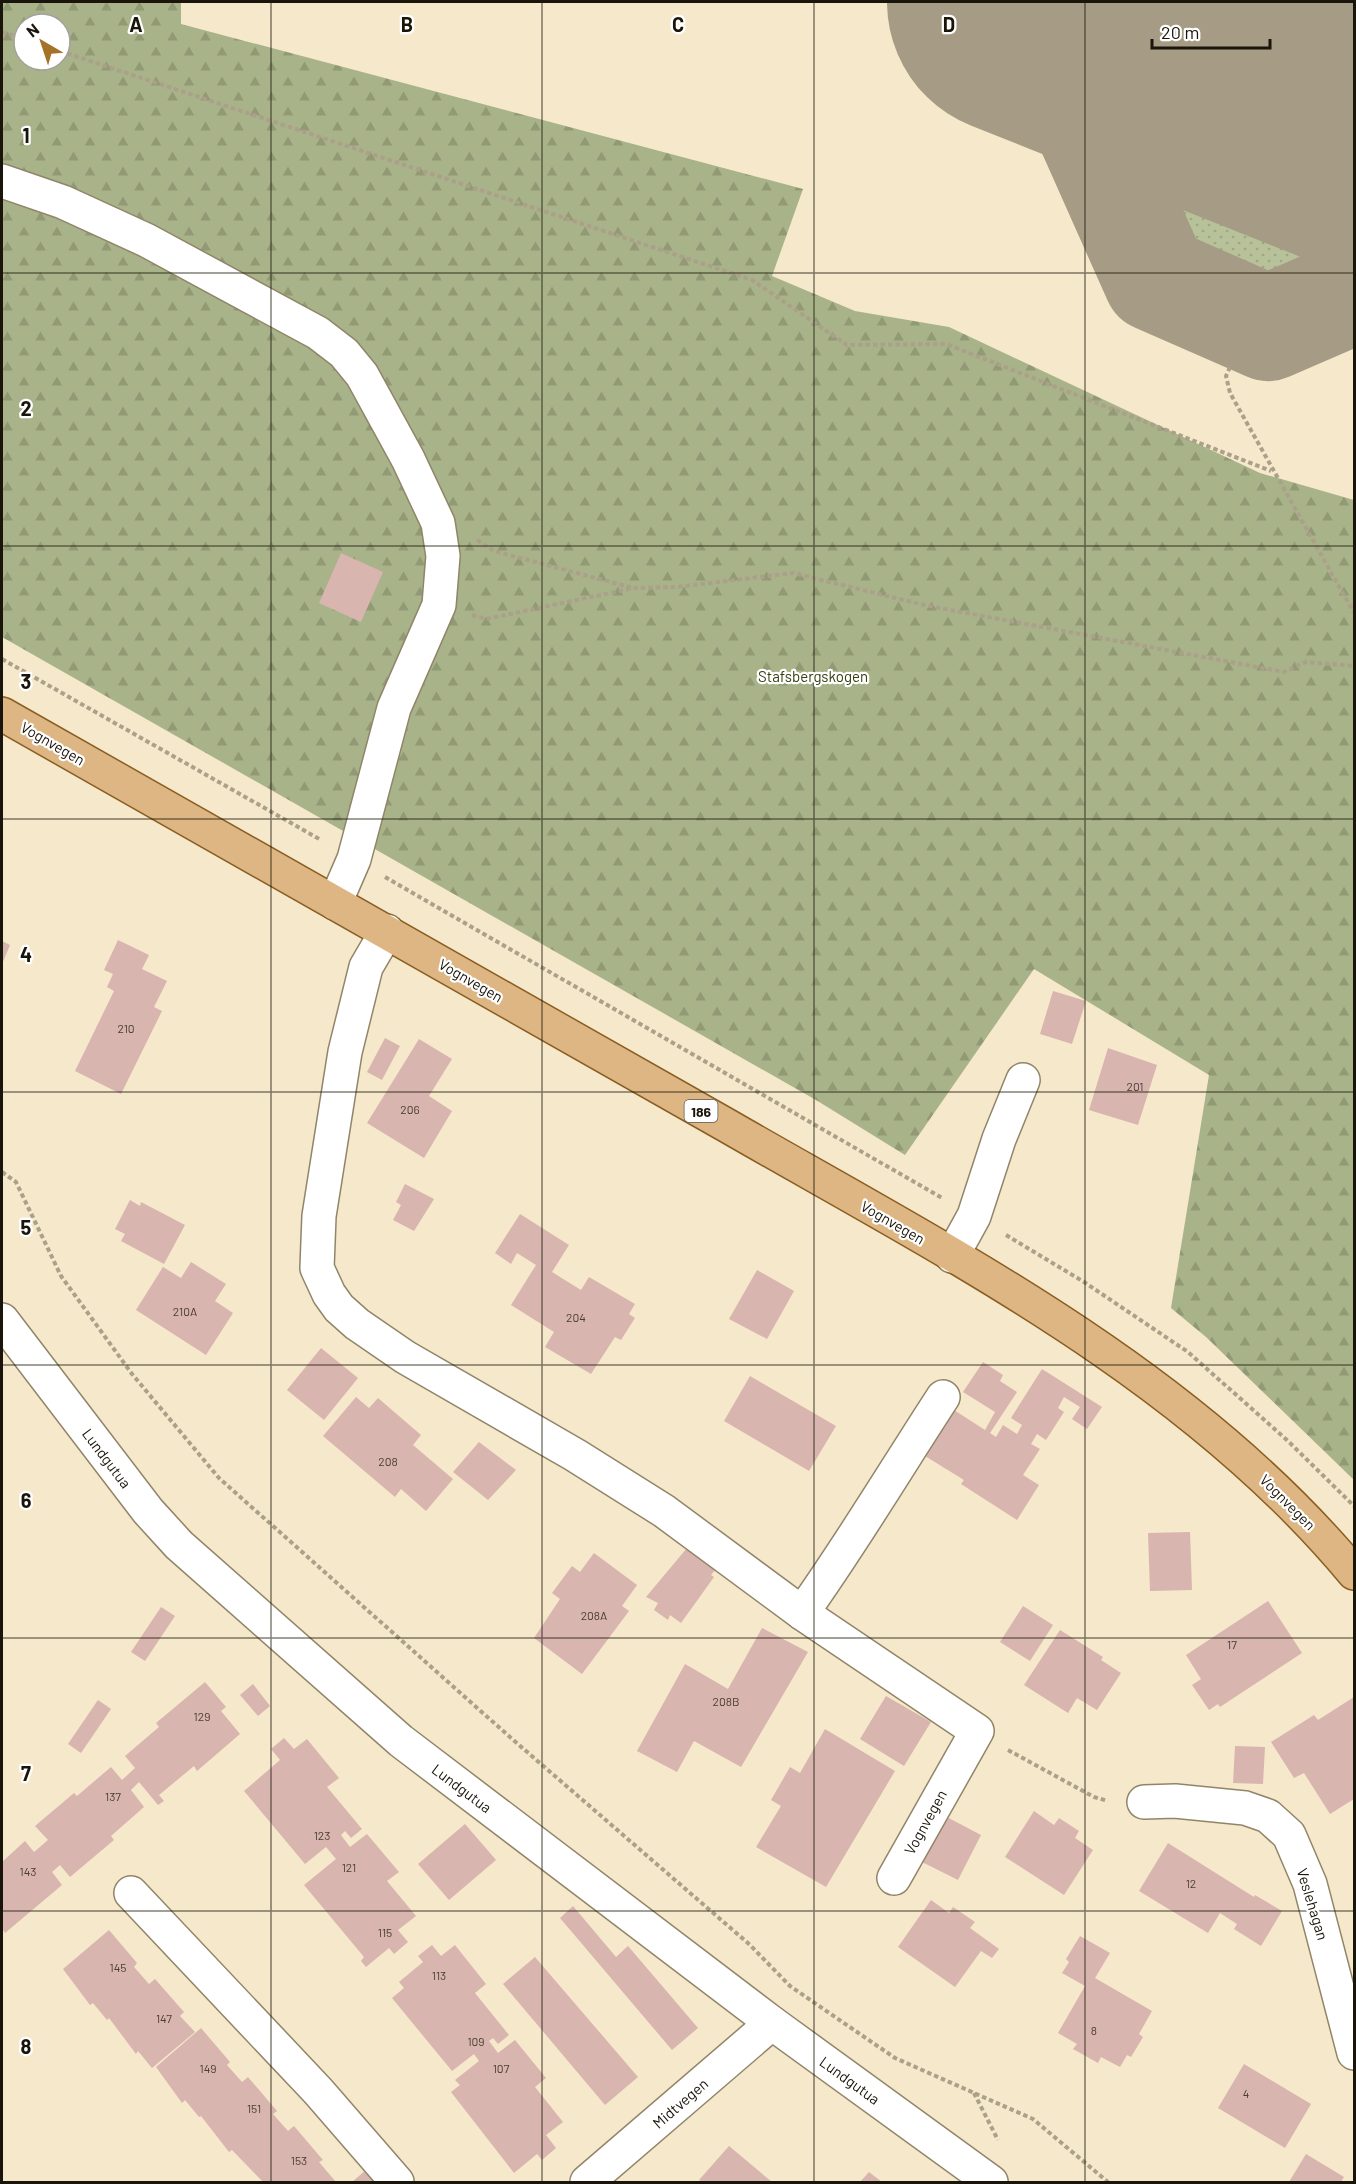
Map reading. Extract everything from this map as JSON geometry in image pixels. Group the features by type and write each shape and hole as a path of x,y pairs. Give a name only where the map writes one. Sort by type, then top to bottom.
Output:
{"main road":[{"name":"Vognvegen","path":"2,714 387,931 952,1256 1067,1326 1188,1413 1249,1464 1300,1514 1354,1574"}],"street":[{"path":"2,181 63,202 146,240 318,333 344,353 363,375 408,459 438,523 443,556 439,605 394,708 354,859 334,903"},
{"path":"387,931 366,967 343,1064 319,1216 317,1268 329,1294 339,1308 357,1324 405,1357 575,1455 664,1511 802,1613 977,1731"},
{"path":"952,1256 974,1216 999,1139 1023,1080"},
{"name":"Lundgutua","path":"2,1320 148,1511 212,1576 401,1741 772,2024 991,2182"},
{"path":"802,1613 839,1562 868,1511 943,1397"},
{"name":"Vognvegen","path":"894,1878 977,1731"},
{"name":"Veslehagan","path":"1144,1802 1175,1801 1245,1808 1268,1816 1289,1835 1310,1884 1354,2054"},
{"path":"131,1893 318,2091 397,2182"},
{"name":"Midtvegen","path":"587,2182 772,2024"}],"path":[{"path":"72,55 752,280 847,345 946,344 1271,471"},
{"path":"1230,367 1226,376 1230,393 1271,471 1354,613"},
{"path":"438,523 450,523 494,551 634,588"},
{"path":"439,605 486,619 634,588 677,587 793,573 924,605 1284,672 1305,662 1354,666"},
{"path":"2,1172 16,1182 61,1276 132,1374 219,1478 511,1738 749,1944 790,1986 895,2058 1033,2119 1108,2182"},
{"path":"977,1731 1028,1763 1094,1797 1119,1803 1144,1802"}],"green space":[{"name":"Stafsbergskogen","path":"2,2 181,2 181,24 803,189 772,276 855,311 949,327 1260,473 1354,500 1354,1480 1206,1337 1171,1308 1209,1075 1034,969 905,1155 816,1100 2,637"},
{"path":"1074,52 1354,165 1354,272 1288,301 1163,251"}],"building":[{"path":"341,553 383,572 361,622 319,603"},
{"path":"118,940 149,955 142,969 167,981 154,1007 162,1011 121,1094 75,1071 114,991 107,987 113,974 104,970"},
{"path":"2,941 10,945 2,964"},
{"path":"1053,991 1086,1001 1072,1044 1040,1034"},
{"path":"385,1038 400,1046 382,1080 367,1072"},
{"path":"419,1039 452,1059 429,1096 452,1111 424,1158 367,1123"},
{"path":"1108,1048 1157,1065 1138,1125 1089,1110"},
{"path":"405,1184 434,1199 414,1231 393,1220 401,1205 396,1202"},
{"path":"130,1200 140,1206 141,1202 185,1225 164,1264 121,1241 125,1234 115,1229"},
{"path":"520,1214 569,1245 552,1272 581,1290 589,1277 635,1304 629,1314 635,1318 621,1340 615,1337 591,1374 545,1347 554,1332 511,1305 536,1265 517,1253 511,1264 495,1253"},
{"path":"191,1262 226,1284 215,1301 233,1313 206,1355 136,1310 163,1267 181,1278"},
{"path":"757,1270 794,1291 767,1339 729,1319"},
{"path":"321,1348 358,1378 324,1420 287,1390"},
{"path":"983,1362 1003,1375 1000,1381 1017,1392 990,1433 996,1437 1003,1425 1017,1434 1022,1425 1011,1418 1042,1369 1102,1407 1087,1429 1072,1419 1080,1407 1064,1397 1058,1408 1064,1412 1046,1440 1037,1434 1031,1444 1040,1449 1023,1475 1039,1485 1017,1520 961,1484 964,1480 925,1456 954,1410 985,1430 995,1412 963,1392"},
{"path":"750,1376 836,1426 809,1471 724,1421"},
{"path":"356,1397 369,1408 378,1398 421,1435 413,1445 453,1479 426,1511 401,1489 395,1497 323,1436"},
{"path":"479,1442 516,1470 488,1500 453,1472"},
{"path":"1190,1532 1192,1590 1150,1591 1148,1533"},
{"path":"687,1548 716,1569 711,1575 714,1577 681,1623 670,1615 668,1620 654,1610 658,1603 646,1597"},
{"path":"594,1553 637,1585 622,1606 629,1611 582,1674 534,1638 560,1599 552,1593 572,1566 580,1572"},
{"path":"1268,1601 1302,1653 1220,1707 1218,1704 1209,1710 1192,1685 1201,1679 1186,1655"},
{"path":"1023,1606 1053,1625 1030,1661 1000,1642"},
{"path":"161,1607 175,1616 145,1661 131,1652"},
{"path":"762,1628 808,1652 741,1767 694,1741 677,1772 637,1751 685,1664 728,1689"},
{"path":"1060,1630 1103,1657 1101,1660 1121,1673 1097,1710 1077,1698 1068,1713 1024,1685"},
{"path":"205,1682 226,1707 221,1711 240,1734 197,1771 194,1766 159,1795 164,1801 158,1805 139,1782 131,1790 144,1807 111,1836 114,1840 70,1877 60,1865 52,1872 62,1885 5,1933 2,1928 2,1862 25,1841 34,1852 48,1840 35,1826 74,1793 77,1796 111,1767 122,1780 135,1768 125,1756 159,1727 156,1723"},
{"path":"253,1684 270,1706 258,1716 240,1695"},
{"path":"886,1696 931,1722 904,1766 860,1739"},
{"path":"1354,1697 1354,1799 1330,1814 1304,1773 1294,1778 1271,1742 1314,1715 1318,1720"},
{"path":"98,1700 111,1709 81,1753 68,1744"},
{"path":"825,1729 895,1771 826,1887 756,1847 781,1806 771,1800 790,1767 800,1773"},
{"path":"284,1738 294,1749 307,1739 339,1778 327,1787 362,1829 351,1838 345,1831 341,1835 350,1847 367,1834 399,1872 387,1881 416,1916 398,1930 408,1942 394,1954 389,1948 366,1967 361,1961 364,1957 304,1885 336,1859 326,1847 305,1864 244,1791 280,1760 271,1749"},
{"path":"1235,1746 1265,1747 1263,1784 1233,1783"},
{"path":"1034,1811 1054,1825 1059,1818 1079,1831 1075,1838 1093,1850 1064,1895 1005,1857"},
{"path":"943,1815 981,1835 958,1880 920,1861"},
{"path":"465,1824 496,1860 449,1900 418,1864"},
{"path":"1168,1843 1254,1897 1255,1895 1282,1911 1261,1946 1234,1929 1237,1924 1220,1913 1208,1933 1139,1891"},
{"path":"931,1900 949,1913 953,1907 975,1922 970,1928 999,1949 992,1958 981,1951 955,1987 898,1947"},
{"path":"573,1906 616,1957 628,1946 698,2028 672,2050 560,1918"},
{"path":"109,1930 137,1963 134,1967 149,1984 155,1979 184,2012 180,2016 195,2032 152,2068 138,2051 136,2054 109,2018 107,2020 93,2003 90,2005 63,1969"},
{"path":"1080,1936 1110,1953 1095,1978 1152,2011 1139,2034 1143,2037 1131,2057 1127,2055 1120,2067 1101,2057 1098,2063 1073,2049 1077,2044 1058,2033 1085,1986 1062,1973 1069,1962 1066,1959"},
{"path":"432,1945 441,1956 455,1945 486,1984 475,1993 509,2035 498,2044 493,2038 489,2041 498,2053 515,2040 546,2078 535,2087 563,2122 546,2135 556,2148 542,2160 537,2154 514,2173 451,2092 460,2085 455,2080 479,2061 474,2054 452,2071 392,1998 404,1988 399,1982 423,1962 418,1956"},
{"path":"535,1957 638,2077 605,2105 503,1984"},
{"path":"201,2028 230,2062 227,2065 242,2082 248,2077 277,2111 273,2114 288,2131 294,2126 323,2160 319,2162 336,2182 263,2182 232,2150 229,2152 201,2116 199,2117 185,2100 182,2103 156,2067"},
{"path":"1244,2064 1311,2104 1285,2148 1218,2108"},
{"path":"729,2146 772,2182 702,2182 699,2180"},
{"path":"1306,2154 1344,2177 1341,2182 1289,2182"},
{"path":"366,2170 377,2182 352,2182"},
{"path":"869,2172 882,2182 860,2182"}],"taxiway":[{"path":"1035,7 1156,279 1268,328 1354,291"}],"runway":[{"path":"1020,2 1354,135"}]}
